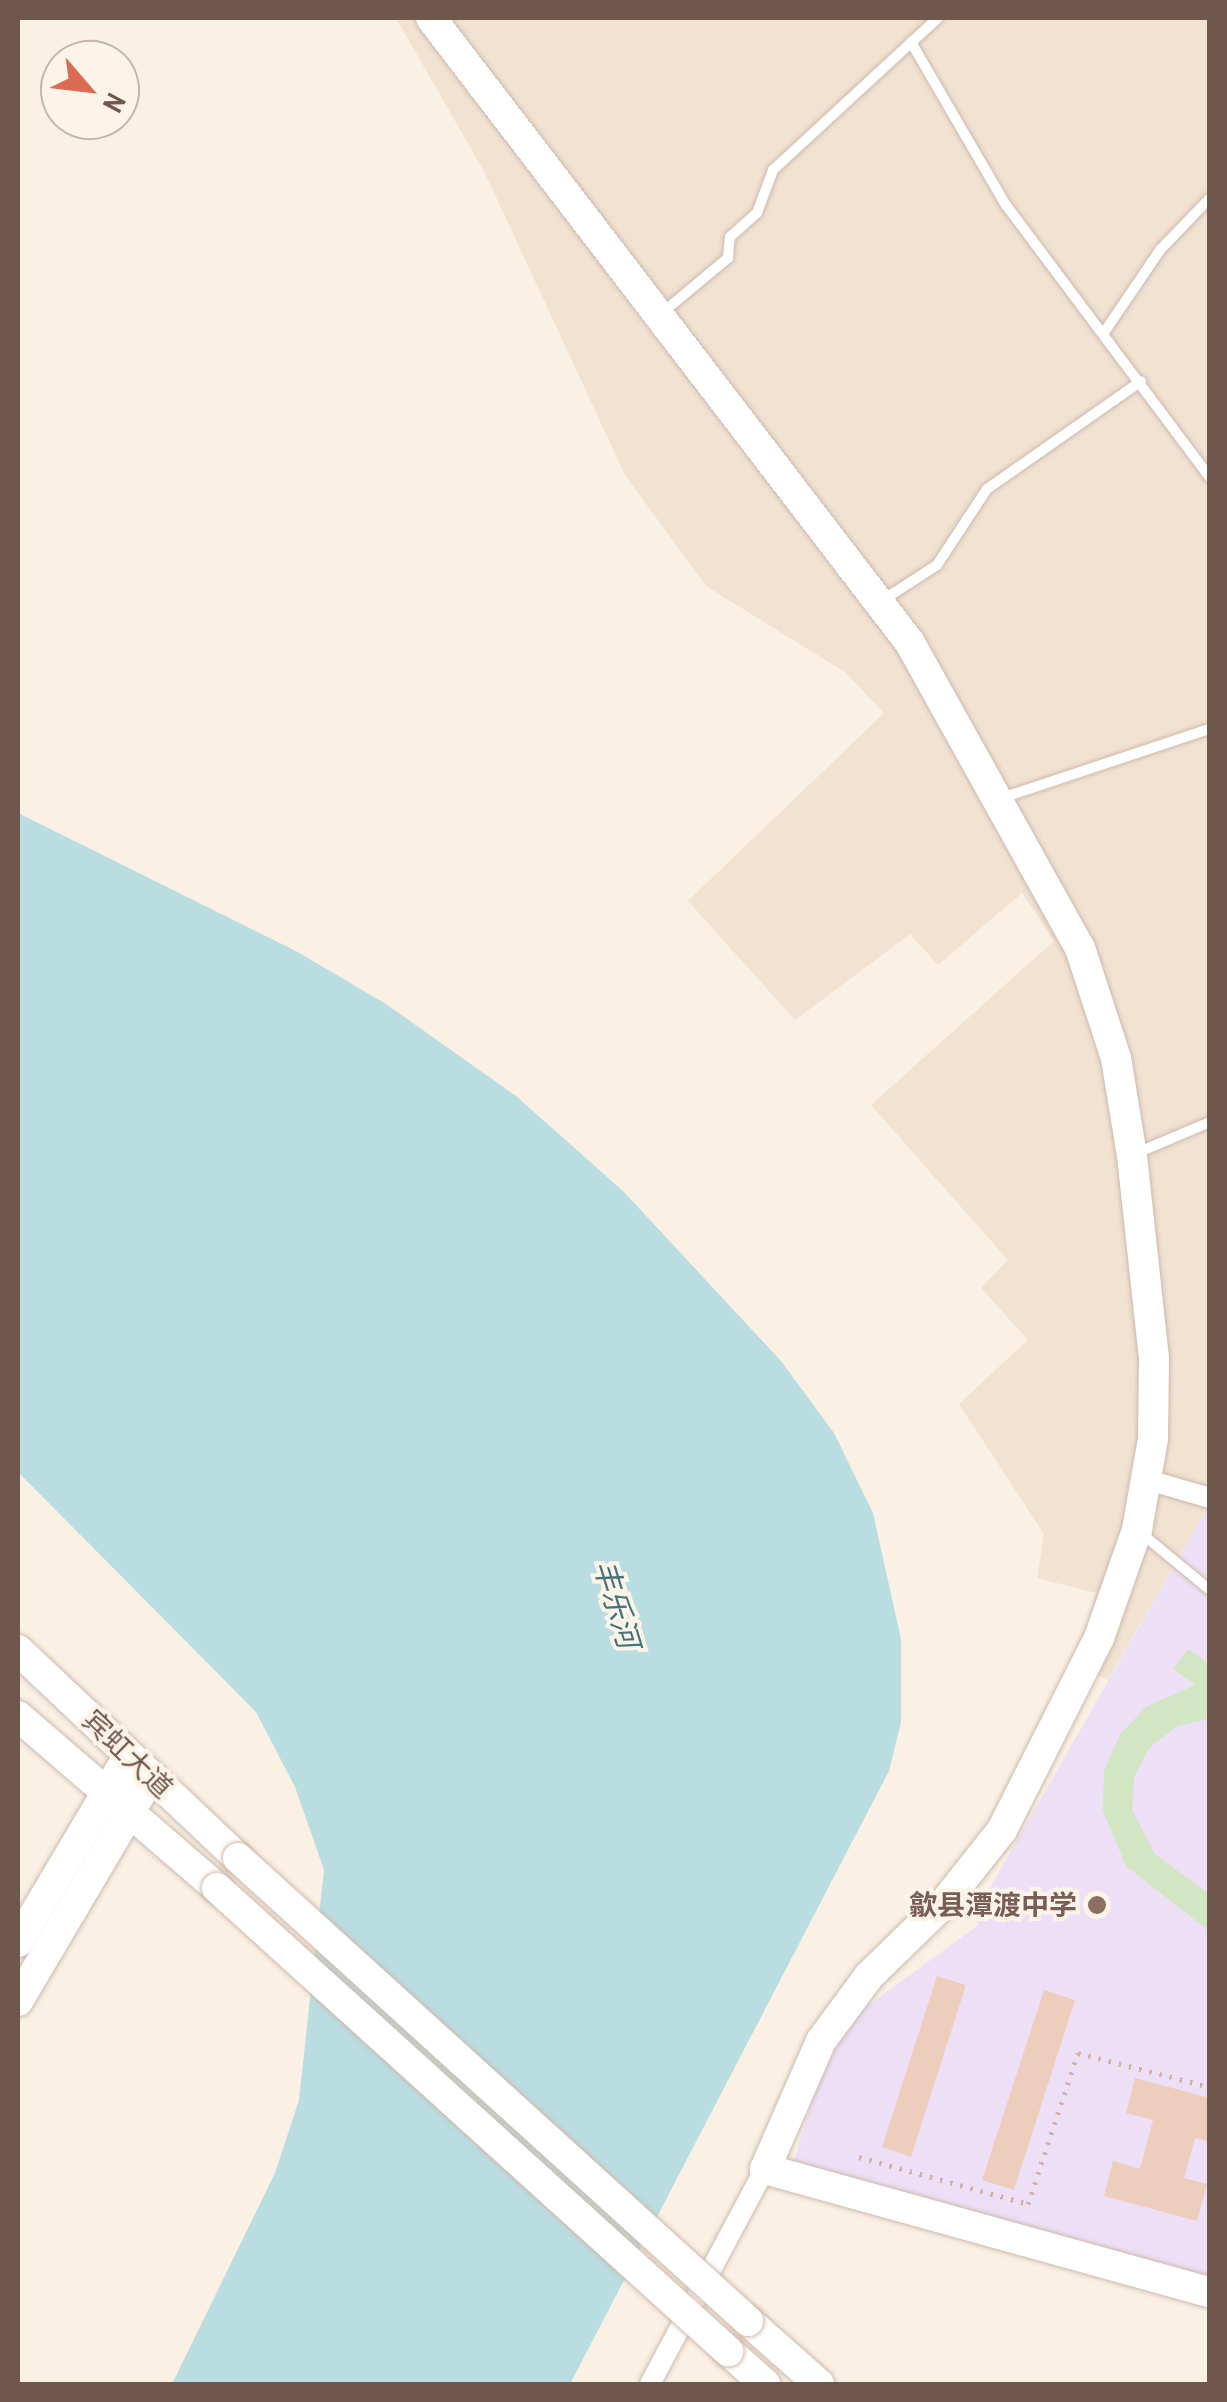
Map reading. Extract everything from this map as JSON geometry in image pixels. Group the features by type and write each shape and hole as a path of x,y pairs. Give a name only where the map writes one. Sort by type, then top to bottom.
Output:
{"street":[{"path":"431,18 662,313 910,643 998,799 1094,983 1132,1156 1154,1357 1148,1480 1137,1530 1100,1638 1015,1810 945,1902 893,1950 821,2042 765,2169 650,2384"},
{"path":"1148,1480 1210,1498"},
{"name":"宾虹大道","path":"18,1650 238,1858 819,2384"},
{"name":"宾虹大道","path":"18,1716 217,1888 765,2384"},
{"path":"18,2001 140,1765"},
{"path":"18,1942 117,1804"},
{"path":"765,2169 1210,2292"}],"lane":[{"path":"662,313 728,258 730,237 757,213 772,170 938,18"},
{"path":"910,42 1006,204 1210,478"},
{"path":"1103,334 1160,250 1210,198"},
{"path":"880,602 937,565 987,489 1140,381"},
{"path":"998,799 1210,728"},
{"path":"1132,1156 1210,1122"},
{"path":"1137,1530 1210,1590"}],"path":[{"path":"859,2157 1028,2204 1078,2052 1210,2087"}],"shaded area":[{"path":"396,18 1209,18 1209,1505 1108,1680 1075,1666 1096,1593 1037,1578 1044,1534 959,1404 1028,1340 981,1288 1008,1260 871,1105 1054,941 1022,893 938,965 910,934 795,1020 688,901 884,713 845,672 706,586 625,475 485,173"},
{"name":"歙县潭渡中学","path":"1209,1505 1209,2277 793,2163 825,2062 862,2010 977,1926 992,1884"}],"green space":[{"path":"1188,1649 1209,1664 1209,1719 1177,1726 1149,1748 1134,1778 1132,1810 1155,1854 1209,1894 1209,1931 1126,1866 1103,1811 1104,1771 1120,1734 1147,1706 1195,1685 1173,1669"}],"water":[{"name":"丰乐河","path":"18,813 296,951 386,1004 516,1096 623,1191 781,1361 834,1433 873,1513 901,1639 901,1722 889,1771 570,2384 172,2384 275,2173 299,2100 324,1870 295,1787 256,1712 18,1472"}],"building":[{"path":"937,1976 966,1985 911,2157 882,2147"},
{"path":"1044,1990 1075,2000 1014,2190 982,2180"},
{"path":"1135,2078 1210,2098 1210,2142 1195,2138 1184,2178 1207,2184 1197,2221 1104,2196 1113,2161 1140,2169 1153,2120 1126,2113"}],"place":[{"name":"歙县潭渡中学","path":"1097,1905"}]}
